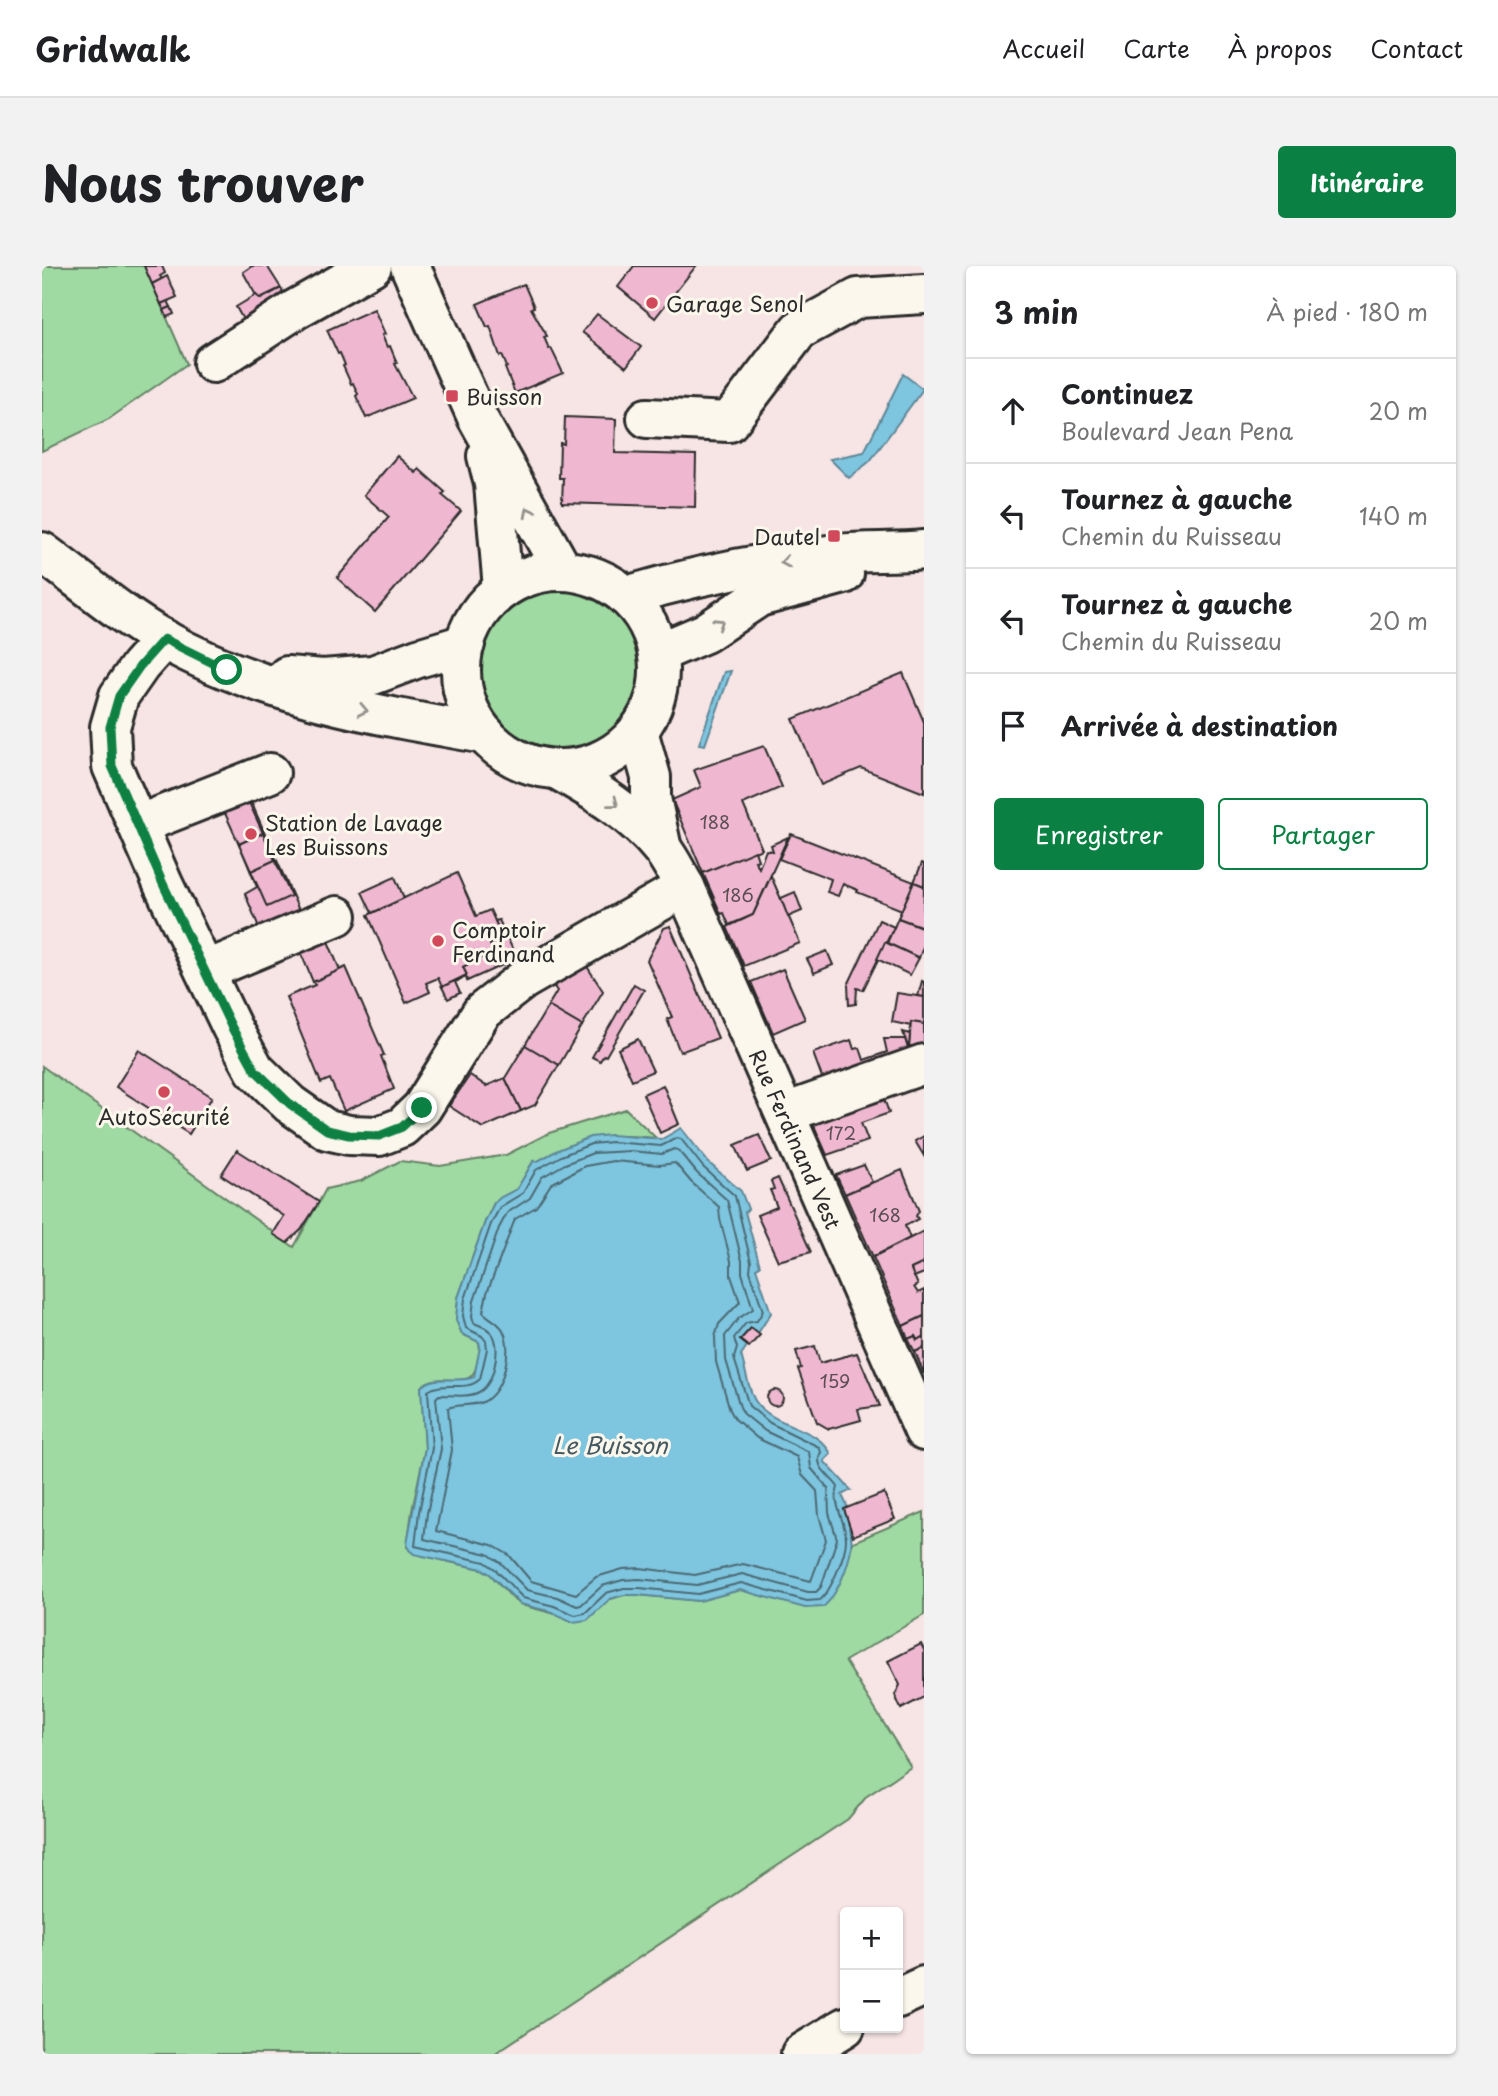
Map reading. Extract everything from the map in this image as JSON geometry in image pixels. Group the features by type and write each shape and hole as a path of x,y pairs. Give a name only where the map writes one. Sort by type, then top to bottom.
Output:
{"main road":[{"path":"213,363 296,309 372,266"},
{"path":"410,266 477,416 563,571"},
{"path":"647,418 729,422 799,330 858,298 924,293"},
{"path":"477,416 494,484 503,589"},
{"path":"42,551 164,639 227,670 307,698 485,734"},
{"path":"626,596 678,580 799,559 839,554 913,551"},
{"path":"658,653 705,633 759,597 856,571 913,551"},
{"path":"563,571 597,578 626,596 647,622 658,653 659,677 654,700 638,731 621,748 602,760 580,767 556,769 522,762 502,750 485,734 471,714 461,667 465,644 480,613 503,589 532,575 563,571"},
{"path":"164,639 140,666 119,696 110,727 112,766 163,884 255,1070 290,1104 327,1130 349,1135 379,1136 402,1127 422,1108 482,1012 523,979 685,887"},
{"path":"227,670 323,679 373,675 465,644"},
{"path":"638,731 651,777 652,798 662,849"},
{"path":"556,769 607,798 642,826 662,849"},
{"path":"138,825 271,773"},
{"name":"Rue Ferdinand Vest","path":"662,849 685,887 924,1431"},
{"path":"205,971 337,916"},
{"path":"785,1113 924,1064"},
{"path":"903,1996 924,1986"}],"green space":[{"path":"42,266 144,266 187,364 109,419 42,451"},
{"path":"561,588 592,594 618,612 636,638 642,669 636,700 618,726 592,744 561,750 530,744 504,726 486,700 480,669 486,638 504,612 530,594"},
{"path":"42,1066 294,1247 326,1189 361,1181 400,1161 440,1166 506,1155 549,1133 626,1109 656,1138 622,1136 593,1139 565,1148 535,1163 534,1160 517,1189 494,1203 458,1298 456,1320 462,1334 479,1342 479,1356 473,1373 461,1380 437,1379 421,1387 425,1448 407,1547 445,1561 482,1569 515,1601 559,1615 624,1595 699,1601 740,1590 755,1593 841,1579 853,1542 924,1512 924,1615 845,1661 911,1767 867,1796 848,1819 494,2054 42,2054"}],"water":[{"path":"903,374 923,389 870,461 849,478 830,459 864,452"},
{"path":"731,671 705,745 699,744 724,672"},
{"name":"Le Buisson","path":"681,1128 709,1163 741,1191 748,1209 745,1212 760,1266 756,1268 771,1313 758,1333 751,1328 740,1340 747,1346 741,1355 749,1386 756,1402 764,1411 816,1437 831,1454 824,1461 851,1490 842,1495 848,1508 844,1510 852,1527 849,1528 849,1558 841,1582 823,1607 805,1608 740,1590 699,1601 624,1595 610,1599 587,1620 573,1622 552,1612 520,1604 482,1569 414,1554 409,1550 407,1543 425,1448 421,1387 433,1381 474,1377 479,1342 462,1334 456,1320 458,1298 494,1203 517,1189 534,1160 536,1162 590,1137 611,1135 662,1139"}],"building":[{"path":"144,266 162,266 165,273 160,276 162,279 152,284"},
{"path":"252,266 267,266 281,288 258,299 243,272"},
{"name":"Garage Senol","path":"634,266 696,266 655,318 618,287"},
{"path":"167,276 177,297 161,304 152,284"},
{"path":"524,284 534,307 531,308 563,373 515,393 490,326 487,327 477,304"},
{"path":"281,288 286,297 245,323 236,307 256,295 261,299"},
{"path":"168,301 171,307 164,310 161,304"},
{"path":"171,307 174,314 167,317 164,310"},
{"path":"374,309 385,334 382,335 387,347 390,346 397,363 395,364 413,398 366,418 340,353 338,354 327,330"},
{"path":"597,314 641,347 626,367 582,332"},
{"path":"565,417 616,419 615,453 696,455 695,507 562,503 563,478 559,478 560,443 564,444"},
{"path":"397,456 416,473 419,469 445,492 442,495 461,511 375,612 337,578 389,517 364,495"},
{"path":"903,673 924,722 924,793 861,768 821,785 793,719"},
{"path":"764,746 782,787 743,804 762,849 703,873 672,800 701,787 694,770"},
{"name":"Station de Lavage Les Buissons","path":"238,772 301,915 261,932 245,894 257,887 214,782"},
{"path":"247,798 263,833 239,844 223,809"},
{"path":"263,833 275,860 251,871 239,844"},
{"path":"791,834 914,882 902,910 843,884 838,896 827,892 831,879 779,859"},
{"path":"788,837 753,915 729,925 724,913 721,914 703,873 755,851 758,860 755,861 759,868 766,850 773,851 771,845"},
{"path":"275,860 291,896 267,907 251,871"},
{"path":"922,863 924,864 924,886 914,882"},
{"name":"Comptoir Ferdinand","path":"457,873 476,916 490,910 503,938 490,944 493,952 463,967 467,975 442,987 438,978 426,983 430,992 406,1003 368,915"},
{"path":"771,876 800,943 744,966 727,927 753,915"},
{"path":"395,877 404,898 372,913 362,892"},
{"path":"914,882 924,886 923,927 898,918"},
{"path":"795,892 802,911 788,917 781,898"},
{"path":"898,918 924,928 924,944 919,958 887,943"},
{"path":"499,920 513,950 501,956 505,964 467,981 466,977 455,982 460,993 448,999 442,987 467,975 463,967 493,952 490,944 503,938 495,921"},
{"path":"879,920 894,927 863,990 857,988 856,1004 849,1005 848,985"},
{"path":"670,926 718,1038 680,1052 667,1019 672,1017 647,960 664,928"},
{"path":"325,934 340,970 313,982 298,946"},
{"path":"885,942 919,958 910,975 877,959"},
{"path":"827,951 833,965 814,973 807,959"},
{"path":"586,965 603,991 582,1026 548,1006 557,991 553,985"},
{"path":"346,967 384,1055 381,1056 394,1089 344,1111 330,1079 321,1083 286,997 315,985 313,982"},
{"path":"783,969 805,1019 773,1033 751,982"},
{"path":"922,981 924,982 924,997 918,996"},
{"path":"634,984 644,990 606,1056 600,1061 592,1057"},
{"path":"897,993 924,997 924,1024 911,1022 911,1026 892,1022"},
{"path":"548,1006 582,1026 559,1065 525,1045"},
{"path":"911,1022 924,1024 924,1051 920,1047 909,1046"},
{"path":"903,1032 910,1034 909,1046 920,1047 909,1050"},
{"path":"638,1039 653,1071 632,1080 618,1049"},
{"path":"884,1039 905,1039 911,1058 826,1088 813,1053 851,1040 854,1049 860,1048 864,1060 887,1052"},
{"path":"525,1045 559,1065 535,1105 521,1111 505,1078"},
{"name":"AutoSécurité","path":"139,1050 212,1097 189,1134 116,1087"},
{"path":"470,1075 486,1086 505,1078 521,1111 483,1128 449,1106"},
{"path":"663,1085 679,1124 660,1133 643,1094"},
{"path":"883,1096 889,1113 861,1123 868,1141 827,1155 812,1121"},
{"path":"759,1135 771,1161 747,1171 735,1145"},
{"path":"924,1136 924,1156 915,1141"},
{"path":"237,1150 319,1202 301,1230 287,1243 273,1234 284,1216 221,1175"},
{"path":"864,1165 872,1182 845,1194 836,1175"},
{"path":"902,1170 919,1211 916,1216 918,1219 905,1226 910,1238 873,1257 845,1194"},
{"path":"778,1178 811,1252 778,1261 757,1215 777,1207 770,1190 774,1189 771,1181"},
{"path":"924,1231 924,1263 911,1269 918,1285 914,1287 918,1293 924,1290 924,1316 903,1326 873,1257"},
{"path":"924,1263 924,1273 914,1277 911,1269"},
{"path":"924,1316 924,1336 917,1340 915,1336 908,1339 903,1326"},
{"path":"751,1328 760,1335 749,1347 740,1340"},
{"path":"915,1336 917,1340 924,1336 924,1348 915,1352 908,1339"},
{"path":"815,1346 820,1363 857,1353 880,1406 858,1409 861,1420 829,1429 817,1422 798,1369 801,1368 796,1351"},
{"path":"924,1348 924,1374 915,1352"},
{"path":"772,1390 778,1390 783,1398 781,1404 772,1406 767,1401 767,1395"},
{"path":"884,1493 895,1519 853,1536 844,1509"},
{"path":"921,1644 924,1650 924,1697 901,1709 895,1695 900,1685 888,1661"}],"place":[{"name":"Garage Senol","path":"652,303"},
{"name":"Buisson","path":"452,396"},
{"name":"Dautel","path":"834,536"},
{"name":"Station de Lavage Les Buissons","path":"251,834"},
{"name":"Comptoir Ferdinand","path":"438,941"},
{"name":"AutoSécurité","path":"164,1092"}],"route":[{"path":"227,670 164,639 140,666 119,696 110,727 112,766 163,884 255,1070 290,1104 327,1130 349,1135 379,1136 402,1127 422,1108"}]}
